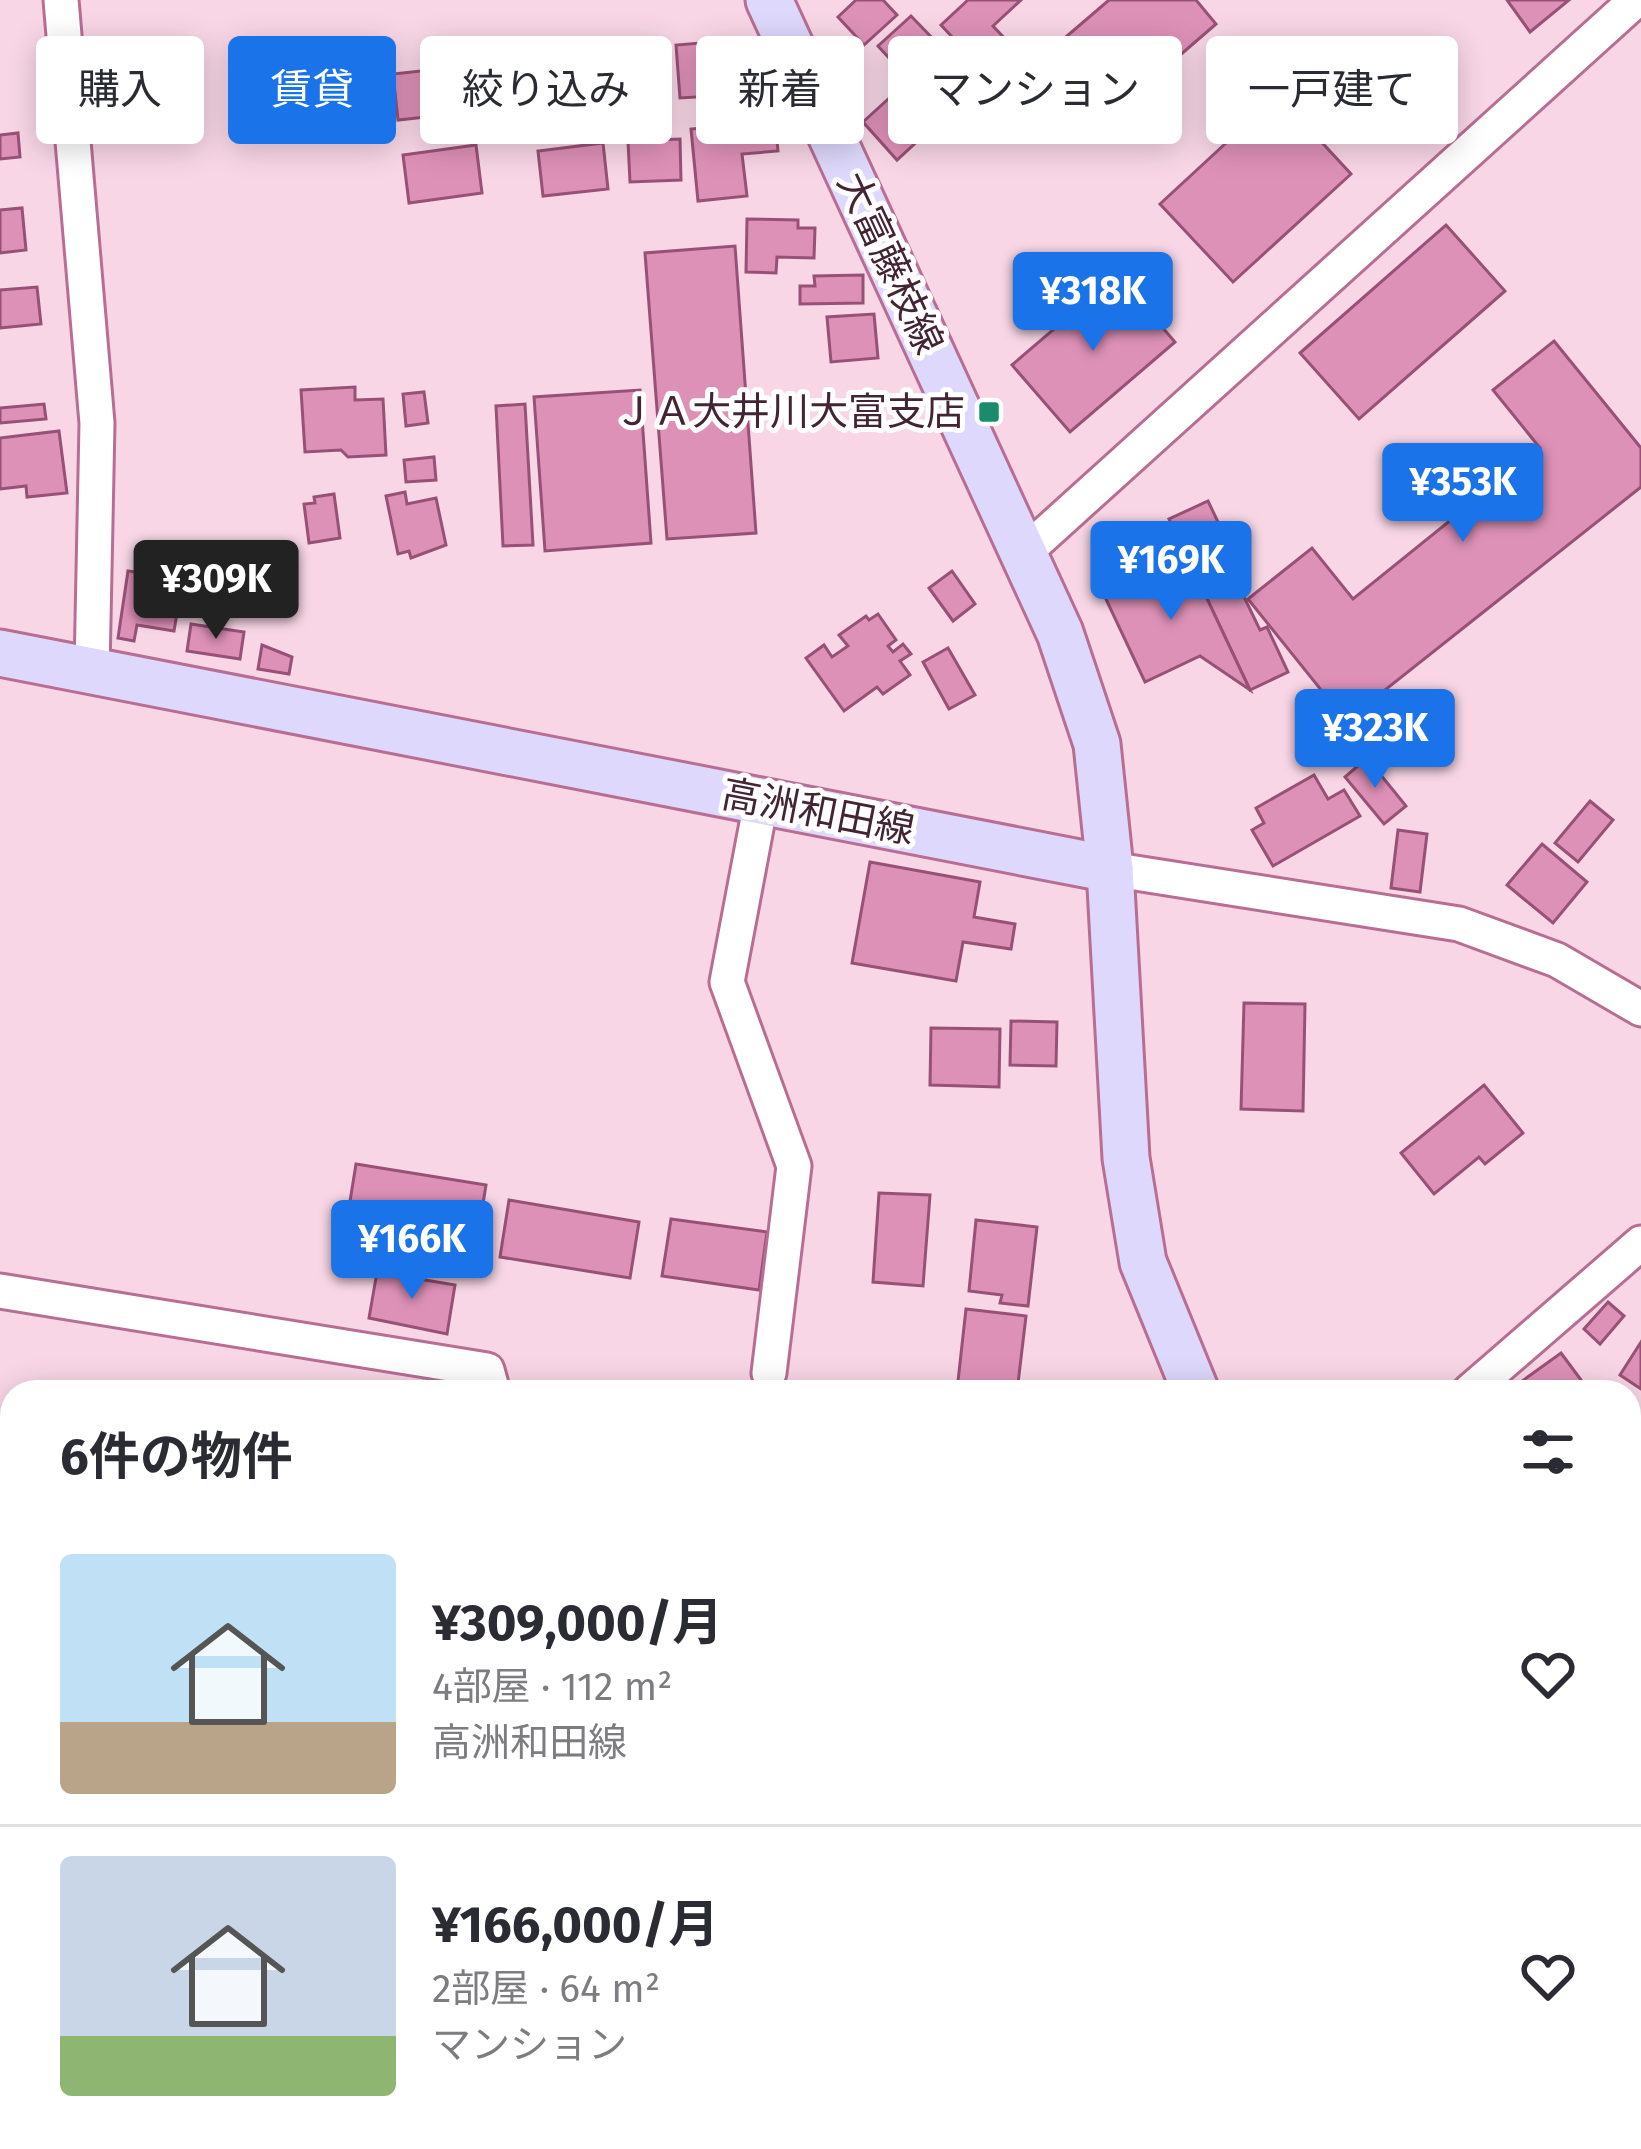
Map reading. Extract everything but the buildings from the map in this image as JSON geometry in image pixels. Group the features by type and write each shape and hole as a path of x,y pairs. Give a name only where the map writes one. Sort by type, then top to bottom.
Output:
{"main road":[{"name":"大富藤枝線","path":"769,0 1060,633 1097,744 1110,869"},
{"name":"高洲和田線","path":"0,653 1110,869"},
{"path":"1110,869 1126,1158 1143,1262 1191,1380"}],"street":[{"path":"61,0 98,423 92,670"},
{"path":"1023,554 1636,0"},
{"path":"761,802 727,982 794,1166 769,1373"},
{"path":"1110,869 1459,924 1557,960 1641,1010"},
{"path":"1483,1380 1641,1243"},
{"path":"0,1291 488,1370 490,1380"}],"place":[{"name":"ＪＡ大井川大富支店","path":"989,412"}]}
